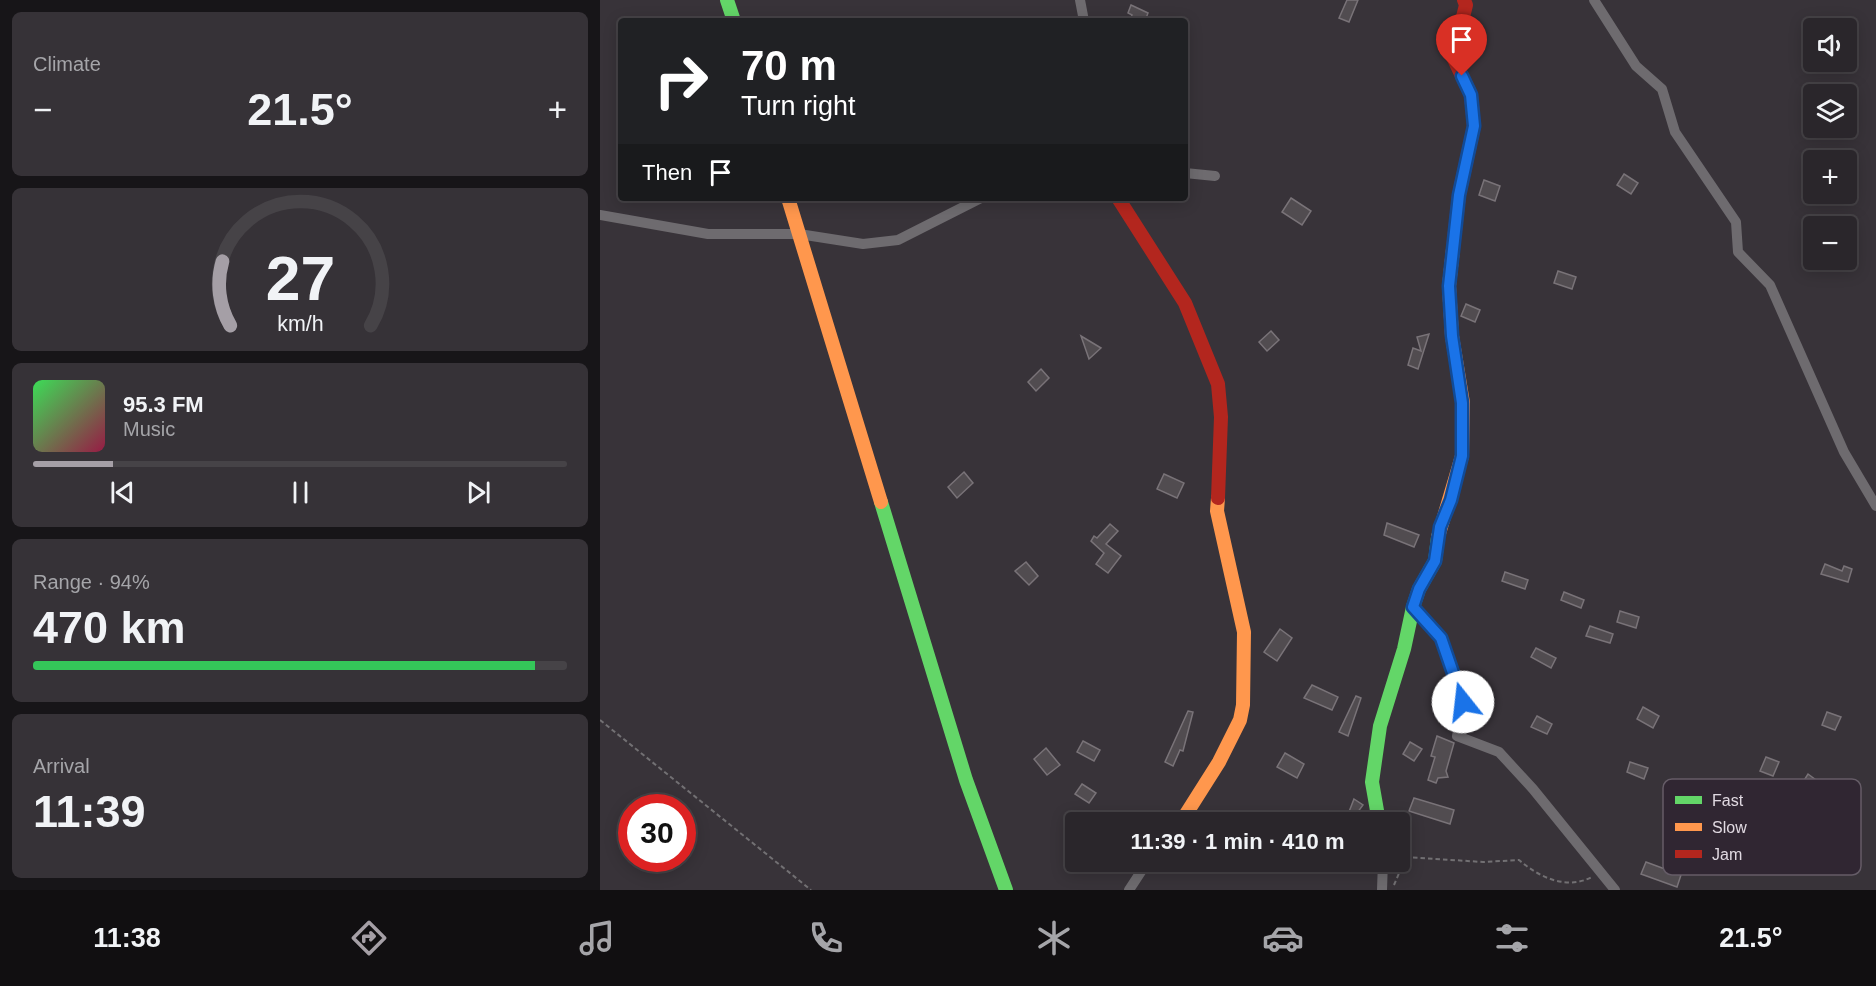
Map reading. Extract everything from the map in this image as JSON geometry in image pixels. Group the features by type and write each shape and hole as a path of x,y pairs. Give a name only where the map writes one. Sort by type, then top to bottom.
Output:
{"street":[{"path":"727,0 733,18"},
{"path":"1080,0 1083,18"},
{"path":"1376,812 1372,782 1380,726 1404,650 1419,589 1435,561 1440,527 1451,500 1462,456 1462,403 1452,336 1449,286 1459,195 1474,126 1471,95 1453,57 1466,5 1464,0"},
{"path":"1594,0 1636,66 1662,89 1675,132 1736,222 1738,252 1770,285 1844,452 1876,506"},
{"path":"1188,173 1215,176"},
{"path":"789,201 966,780 1006,890"},
{"path":"600,215 708,234 799,234 863,244 898,240 975,201"},
{"path":"1120,201 1185,303 1197,338 1218,384 1221,417 1217,511 1244,632 1243,705 1239,720 1219,762 1187,812"},
{"path":"1413,607 1441,638 1457,677 1463,702 1457,736 1499,752 1533,789 1615,890"},
{"path":"1128,890 1140,872"},
{"path":"1382,890 1383,872"}],"path":[{"path":"600,720 811,890"},
{"path":"1391,890 1406,857 1483,862 1519,860 1535,874 1559,887 1584,885 1599,871"}],"building":[{"path":"1347,0 1358,0 1349,22 1339,18"},
{"path":"1131,5 1148,13 1146,18 1131,18 1132,15 1128,13"},
{"path":"1624,174 1638,183 1631,194 1617,185"},
{"path":"1484,180 1500,186 1495,201 1479,195"},
{"path":"1291,198 1311,211 1302,225 1282,212"},
{"path":"1558,271 1576,277 1572,289 1554,283"},
{"path":"1466,304 1480,310 1475,322 1461,316"},
{"path":"1271,331 1279,340 1267,351 1259,342"},
{"path":"1429,334 1418,369 1408,365 1413,348 1421,351 1417,337"},
{"path":"1081,336 1101,348 1089,359"},
{"path":"1041,369 1049,378 1036,391 1028,382"},
{"path":"964,472 973,483 957,498 948,487"},
{"path":"1164,474 1184,483 1177,498 1157,489"},
{"path":"1387,523 1419,535 1414,547 1384,535"},
{"path":"1110,524 1118,531 1106,544 1121,556 1108,573 1096,564 1104,553 1091,541"},
{"path":"1026,562 1038,576 1029,585 1015,571"},
{"path":"1825,564 1842,571 1844,566 1852,569 1848,582 1821,574"},
{"path":"1505,572 1528,580 1525,589 1502,581"},
{"path":"1564,592 1584,600 1581,608 1561,600"},
{"path":"1620,611 1639,617 1636,628 1617,622"},
{"path":"1590,626 1613,634 1610,643 1586,636"},
{"path":"1280,629 1292,638 1277,661 1264,652"},
{"path":"1536,648 1556,658 1551,668 1531,657"},
{"path":"1312,685 1338,697 1332,710 1304,698"},
{"path":"1356,696 1361,698 1348,736 1339,732"},
{"path":"1643,707 1659,716 1653,728 1637,719"},
{"path":"1188,711 1193,712 1183,751 1180,750 1173,766 1165,762"},
{"path":"1827,712 1841,717 1835,730 1822,725"},
{"path":"1537,716 1552,724 1547,734 1531,727"},
{"path":"1437,736 1454,743 1446,771 1448,777 1438,778 1436,783 1428,780 1435,757 1431,756"},
{"path":"1083,741 1100,750 1094,761 1077,752"},
{"path":"1410,742 1422,749 1414,761 1403,754"},
{"path":"1046,748 1060,765 1047,775 1034,759"},
{"path":"1285,753 1304,764 1297,778 1277,767"},
{"path":"1766,757 1779,762 1773,776 1760,771"},
{"path":"1630,762 1648,768 1644,779 1627,772"},
{"path":"1808,774 1815,779 1805,779"},
{"path":"1082,784 1096,793 1089,803 1075,794"},
{"path":"1414,798 1454,810 1450,824 1409,811"},
{"path":"1354,799 1363,805 1358,812 1349,812"},
{"path":"1646,862 1663,868 1663,875 1681,875 1677,887 1641,874"}],"traffic: fast":[{"path":"727,0 733,18"},
{"path":"881,502 966,780 1006,890"},
{"path":"1377,812 1372,782 1380,726 1404,649 1413,607 1419,589 1435,561 1438,537"}],"traffic: slow":[{"path":"789,201 881,502"},
{"path":"1438,537 1462,456 1463,403 1452,336 1449,286 1453,249"},
{"path":"1187,812 1219,762 1240,720 1243,705 1244,632 1217,511 1218,498"}],"traffic: jam":[{"path":"1453,249 1459,195 1474,126 1471,95 1453,57 1466,5 1464,0"},
{"path":"1120,201 1185,303 1218,384 1221,417 1218,498"}],"route":[{"path":"1462,76 1471,95 1474,126 1459,195 1449,286 1452,336 1462,403 1462,456 1451,500 1440,527 1435,561 1419,589 1413,607 1441,638 1457,677 1463,702"}]}
